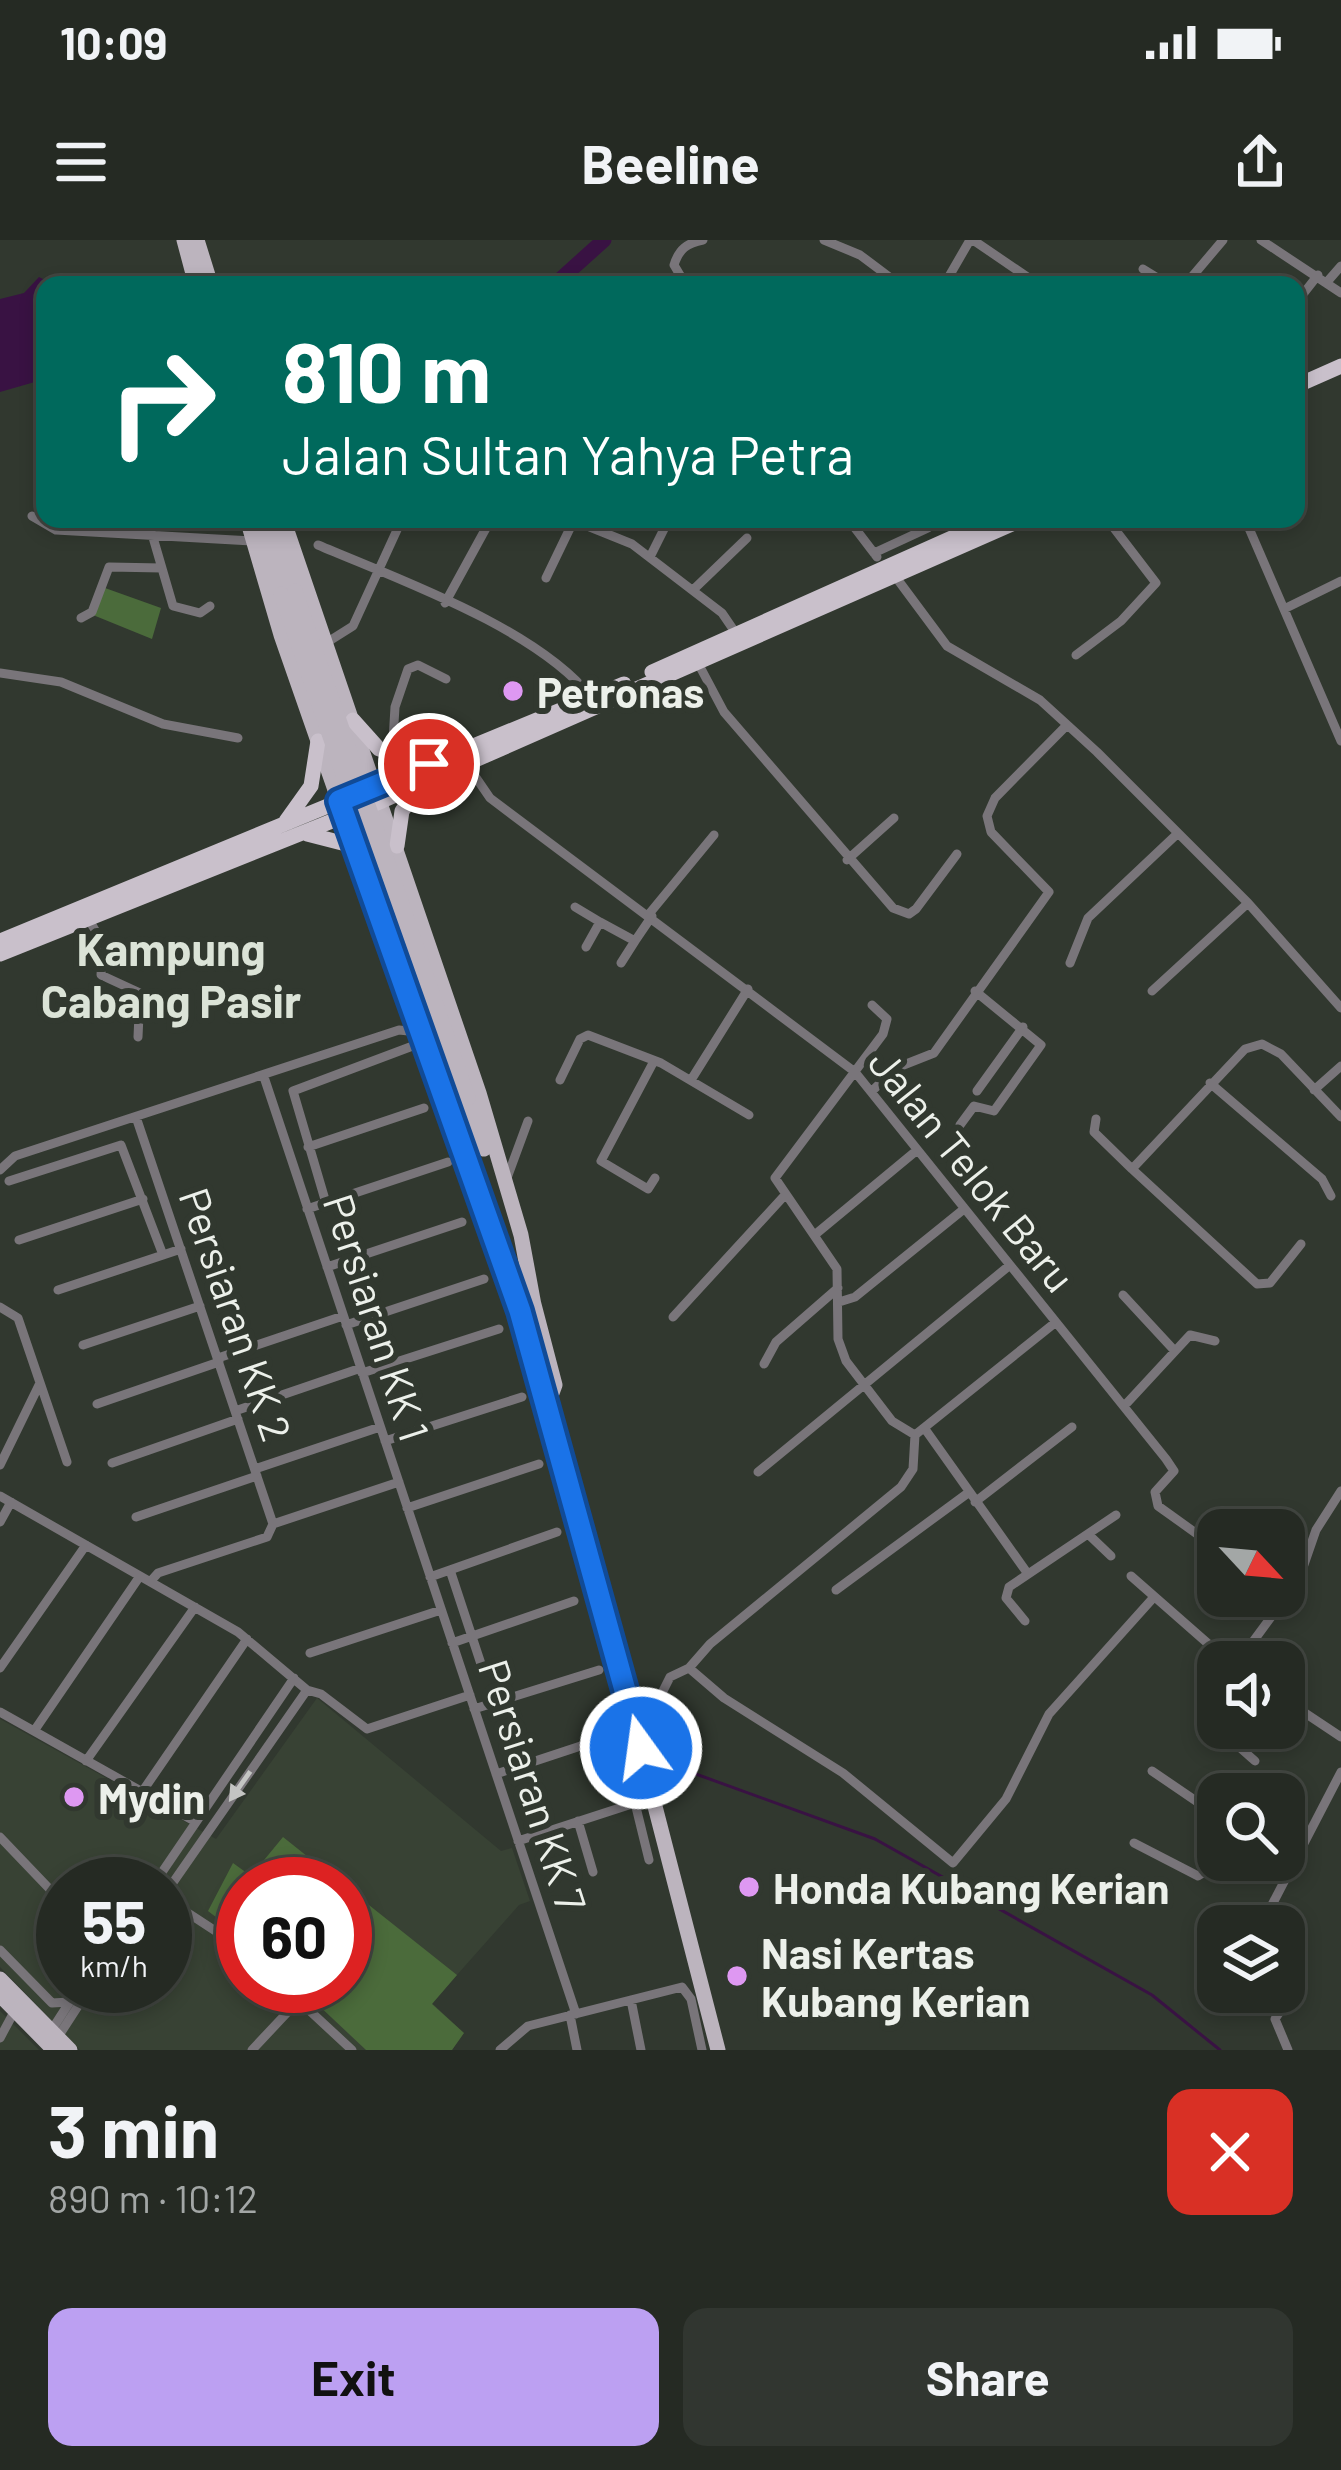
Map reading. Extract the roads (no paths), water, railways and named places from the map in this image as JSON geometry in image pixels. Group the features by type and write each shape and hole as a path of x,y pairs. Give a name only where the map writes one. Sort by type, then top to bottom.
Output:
{"highway":[{"path":"1305,382 1341,366"},
{"path":"1305,393 1341,377"},
{"path":"0,941 431,771 972,528"},
{"path":"884,565 996,528"},
{"path":"353,720 392,757 431,771 466,763 698,663 748,631"},
{"path":"288,830 311,786 321,749"},
{"path":"398,846 409,799 431,771"},
{"path":"0,954 288,830 336,839 364,872"}],"main road":[{"path":"184,240 194,276"},
{"path":"197,240 208,276"},
{"path":"249,528 411,1010 414,1040 527,1308"},
{"path":"262,528 288,592 462,1101 527,1308"},
{"path":"274,528 288,592"},
{"path":"287,528 398,846 505,1184 548,1404 718,2050"},
{"path":"321,749 353,763 363,747"},
{"path":"356,850 374,826 390,826"},
{"path":"7,1996 55,2043"}],"street":[{"path":"681,276 674,265 677,255 688,243 703,240"},
{"path":"824,240 860,255 888,276"},
{"path":"949,276 971,240 1025,276"},
{"path":"1193,276 1223,240"},
{"path":"1261,240 1341,293"},
{"path":"1305,295 1341,266"},
{"path":"1143,269 1154,276"},
{"path":"32,516 36,518"},
{"path":"53,528 252,541"},
{"path":"326,643 353,626 398,528"},
{"path":"445,603 486,528"},
{"path":"546,578 568,528"},
{"path":"595,528 618,536 650,557 748,631"},
{"path":"650,557 664,528"},
{"path":"855,528 946,646 1040,700 1248,903 1341,1008"},
{"path":"884,565 928,528"},
{"path":"1076,656 1129,614 1156,583 1114,528"},
{"path":"1249,528 1341,740"},
{"path":"152,534 174,608 200,613 210,606"},
{"path":"694,589 747,538"},
{"path":"318,545 378,570 560,662 591,697"},
{"path":"81,618 92,613 109,567 162,568"},
{"path":"1284,609 1341,581"},
{"path":"698,663 724,712 893,908 909,914 957,854"},
{"path":"392,757 395,707 408,669 418,665 446,680"},
{"path":"0,673 61,682 163,724 238,738"},
{"path":"871,1092 896,1068 934,1053 1049,888 991,832 987,816 995,798 1067,725"},
{"name":"Jalan Telok Baru","path":"466,763 490,798 856,1072 1056,1322 1127,1403 1174,1471 1155,1492 1156,1503 1197,1533"},
{"path":"847,860 894,818"},
{"path":"621,962 714,835"},
{"path":"1070,964 1088,918 1176,835"},
{"path":"1152,991 1248,903"},
{"path":"575,907 635,941"},
{"path":"88,919 103,944 101,974 140,993 138,1037"},
{"path":"586,946 600,922"},
{"path":"691,1080 748,989"},
{"path":"960,1125 974,1106 994,1111 1040,1050 1038,1037 975,991"},
{"path":"872,1005 884,1013 886,1026 856,1072 776,1172 785,1195 817,1233 837,1269 841,1350 892,1420 920,1432 1028,1574"},
{"path":"0,1170 9,1159 399,1030 411,1010"},
{"path":"977,1091 1023,1027"},
{"path":"399,1030 414,1040"},
{"path":"560,1080 584,1035 654,1060 749,1115"},
{"path":"326,1203 293,1091 414,1040"},
{"path":"1132,1169 1245,1049 1262,1044 1281,1054 1341,1117"},
{"path":"654,1060 601,1161 648,1189 655,1178"},
{"path":"1313,1090 1341,1066"},
{"name":"Persiaran KK 1","path":"263,1077 430,1577"},
{"path":"1210,1083 1322,1179 1331,1196"},
{"path":"308,1147 424,1108"},
{"name":"Persiaran KK 2","path":"136,1118 273,1528"},
{"path":"1096,1119 1094,1132 1257,1284 1270,1283 1301,1244"},
{"path":"505,1184 528,1121"},
{"path":"9,1180 122,1145 163,1255"},
{"path":"41,1148 47,1168"},
{"path":"817,1233 916,1150"},
{"path":"308,1209 448,1162"},
{"path":"19,1240 160,1186"},
{"path":"673,1317 785,1195"},
{"path":"838,1302 854,1297 964,1209"},
{"path":"327,1267 462,1222"},
{"path":"58,1290 181,1249"},
{"path":"758,1472 1010,1265"},
{"path":"98,1404 218,1360 484,1279"},
{"path":"764,1364 776,1342 838,1288"},
{"path":"1123,1295 1173,1349"},
{"path":"83,1345 200,1306"},
{"path":"0,1307 18,1318 67,1462"},
{"path":"647,1774 660,1763 649,1719 670,1677 689,1667 710,1644 902,1487 913,1468 920,1432 1056,1322"},
{"path":"112,1463 362,1371 499,1329"},
{"path":"1127,1403 1173,1349 1195,1333 1215,1341"},
{"path":"0,1465 40,1383"},
{"path":"385,1441 522,1396"},
{"path":"136,1516 380,1427"},
{"path":"836,1590 1072,1427"},
{"path":"407,1508 539,1464"},
{"path":"34,1732 145,1579 399,1482"},
{"path":"1305,1567 1316,1530 1341,1491"},
{"path":"0,1496 248,1639 307,1690 321,1694 367,1729 470,1695"},
{"path":"0,1522 11,1502"},
{"path":"1024,1621 1007,1592 1116,1515"},
{"path":"430,1577 557,1532"},
{"path":"1088,1534 1111,1556"},
{"path":"0,1668 86,1545"},
{"path":"450,1570 482,1667"},
{"path":"1131,1576 1208,1641"},
{"name":"Persiaran KK 7","path":"430,1577 573,2015 577,2050"},
{"path":"689,1667 724,1698 843,1773 953,1863 1006,1798 1049,1714 1154,1597"},
{"path":"452,1643 574,1601"},
{"path":"86,1762 195,1607"},
{"path":"310,1653 441,1610"},
{"path":"1251,1641 1269,1617"},
{"path":"142,1792 248,1639"},
{"path":"474,1709 599,1670"},
{"path":"173,1857 294,1678"},
{"path":"190,1857 307,1690"},
{"path":"0,1712 196,1822"},
{"path":"1305,1714 1341,1737"},
{"path":"496,1774 620,1733"},
{"path":"1241,1749 1255,1761"},
{"path":"1152,1771 1197,1802"},
{"path":"1305,1844 1341,1772"},
{"path":"518,1840 634,1803 650,1860"},
{"path":"578,1821 593,1872"},
{"path":"0,1837 36,1875"},
{"path":"184,1841 196,1849"},
{"path":"1134,1843 1197,1875"},
{"path":"0,1950 36,1987"},
{"path":"505,2048 528,2026 682,1987 691,1999 702,2050"},
{"path":"0,2038 7,1996"},
{"path":"631,2000 641,2050"},
{"path":"55,2043 65,2013"},
{"path":"55,2043 74,2013"},
{"path":"252,2050 286,2013"},
{"path":"312,2013 352,2050"},
{"path":"1279,2013 1275,2019 1288,2050"}],"waterway":[{"path":"564,276 604,240"},
{"path":"671,1765 875,1839 1152,1995 1220,2050"}],"place":[{"name":"Petronas","path":"513,691"},
{"name":"Mydin","path":"74,1797"},
{"name":"Honda Kubang Kerian","path":"749,1887"},
{"name":"Nasi Kertas Kubang Kerian","path":"737,1976"}],"district":[{"name":"Kampung Cabang Pasir","path":"171,974"}]}
